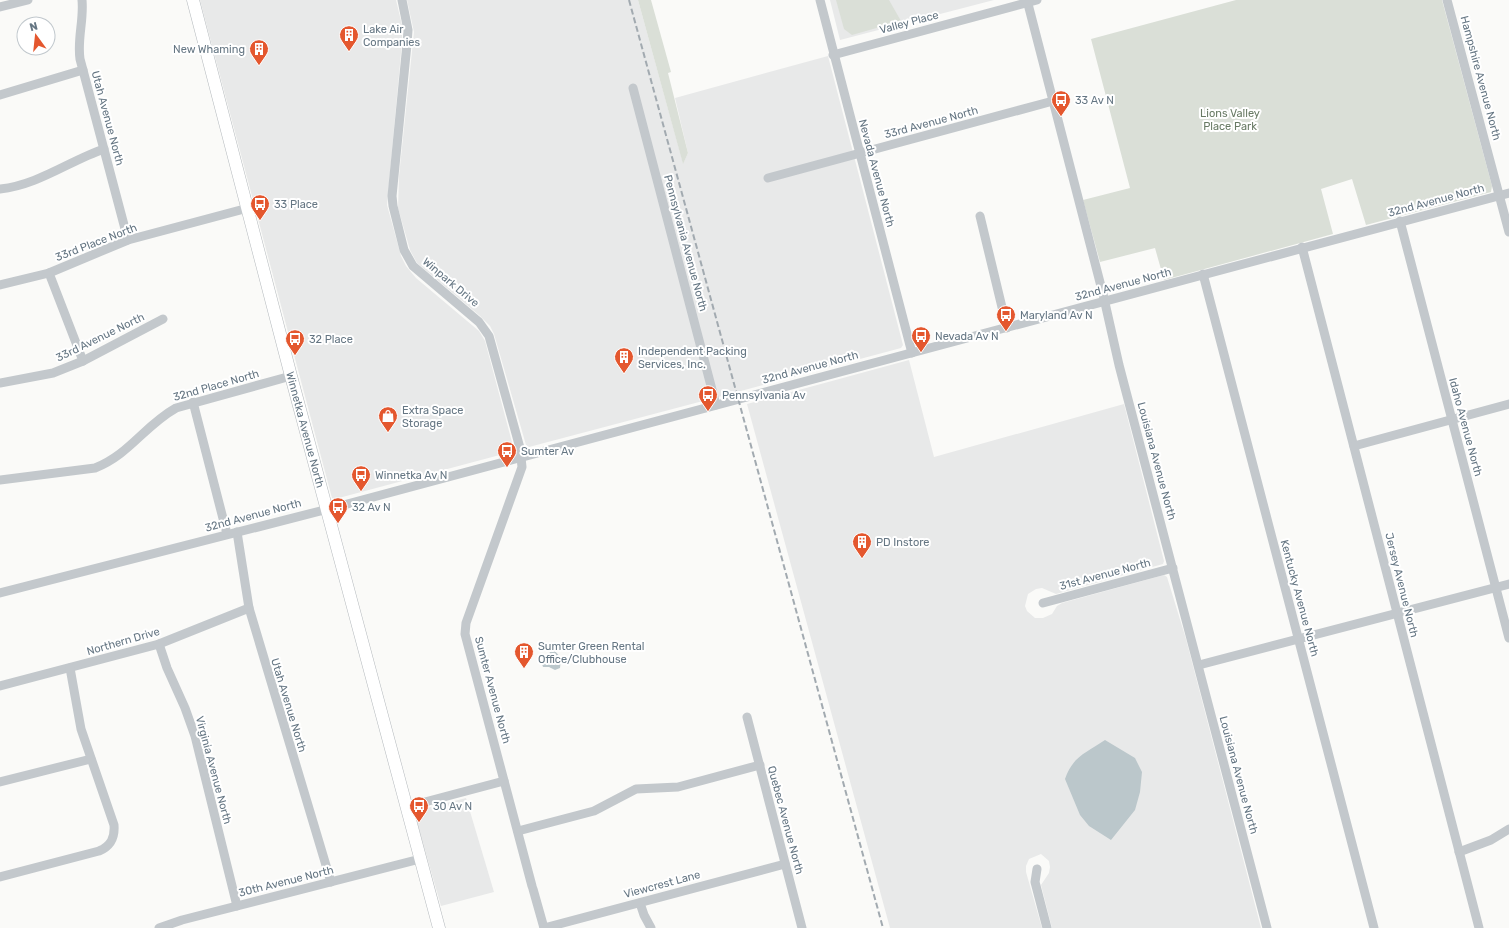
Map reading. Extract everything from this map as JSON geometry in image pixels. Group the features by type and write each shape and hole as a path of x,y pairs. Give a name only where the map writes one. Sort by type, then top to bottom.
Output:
{"main road":[{"name":"Winnetka Avenue North","path":"193,0 326,509 439,928"}],"street":[{"path":"0,7 28,0"},
{"name":"Utah Avenue North","path":"82,0 79,50 128,240"},
{"name":"Winpark Drive","path":"402,0 408,30 392,206 404,250 413,266 479,322 489,336 521,457"},
{"name":"Nevada Avenue North","path":"820,0 833,55 912,353"},
{"name":"Valley Place","path":"833,55 1027,1 1037,0"},
{"name":"Hampshire Avenue North","path":"1447,0 1509,232"},
{"name":"Louisiana Avenue North","path":"1027,1 1105,301 1119,365 1267,928"},
{"path":"0,96 83,70"},
{"name":"Pennsylvania Avenue North","path":"633,88 716,405"},
{"name":"33rd Avenue North","path":"768,178 1053,101"},
{"path":"0,189 39,179 81,158 104,149"},
{"name":"32nd Avenue North","path":"0,593 326,509 1008,328 1509,192"},
{"name":"33rd Place North","path":"0,285 48,273 128,240 248,208"},
{"path":"980,216 1008,328"},
{"name":"Idaho Avenue North","path":"1400,222 1509,638"},
{"name":"Jersey Avenue North","path":"1302,247 1479,928"},
{"path":"48,273 83,361"},
{"name":"Kentucky Avenue North","path":"1203,274 1374,928"},
{"name":"33rd Avenue North","path":"0,383 53,373 83,361 163,319"},
{"name":"32nd Place North","path":"0,480 80,470 109,462 121,454 162,415 176,408 193,402 291,376"},
{"path":"193,402 227,534"},
{"path":"1354,446 1509,404"},
{"name":"Sumter Avenue North","path":"521,457 522,467 466,623 465,634 544,928"},
{"name":"Utah Avenue North","path":"237,532 248,608 331,882"},
{"name":"31st Avenue North","path":"1043,603 1173,568"},
{"path":"1199,665 1509,584"},
{"name":"Northern Drive","path":"0,686 159,644 248,608"},
{"name":"Virginia Avenue North","path":"159,644 167,668 185,708 195,736 237,906"},
{"path":"0,877 98,851 110,844 113,838 114,825 81,729 70,668"},
{"name":"Quebec Avenue North","path":"747,717 802,928"},
{"path":"0,782 91,759"},
{"path":"518,831 594,811 636,789 678,787 760,765"},
{"path":"406,807 504,781"},
{"path":"1459,852 1491,840 1509,829"},
{"name":"30th Avenue North","path":"159,928 172,922 420,859"},
{"name":"Viewcrest Lane","path":"544,928 785,864"},
{"path":"1037,868 1035,882 1047,928"},
{"path":"640,903 651,928"}],"shaded area":[{"path":"200,0 396,0 402,25 402,42 387,205 401,256 406,266 416,278 479,331 485,341 513,446 511,452 335,499 332,498"},
{"path":"407,0 638,0 683,163 688,153 675,98 828,56 903,345 901,348 529,447 526,445 494,334 490,326 417,263 410,250 398,208 399,176 414,32"},
{"path":"830,0 994,0 840,40"},
{"path":"909,360 934,457 1124,404 1164,561 1163,564 1056,594 1042,588 1036,589 1028,594 1025,606 1027,611 1035,618 1043,618 1052,614 1057,606 1062,603 1164,575 1167,577 1186,639 1261,928 1052,928 1041,885 1049,873 1050,867 1049,861 1041,854 1029,859 1026,866 1026,872 1042,928 890,928 747,404"},
{"path":"555,651 561,658 560,668 555,670 549,667 543,667 541,661 547,658 550,652"},
{"path":"1105,740 1135,758 1142,772 1140,792 1135,810 1111,840 1089,826 1080,815 1065,779 1068,771 1076,760"},
{"path":"466,798 494,892 441,906 415,815 419,810"}],"green space":[{"path":"638,0 651,0 671,72 668,73 688,153 683,164"},
{"path":"836,0 889,0 901,21 852,35 844,29"},
{"name":"Lions Valley Place Park","path":"1236,0 1442,0 1492,186 1491,192 1366,225 1352,179 1321,189 1333,234 1164,280 1155,248 1100,262 1083,200 1130,188 1091,39"}],"railway":[{"path":"629,0 883,928"}],"place":[{"name":"Lake Air Companies","path":"349,52"},
{"name":"New Whaming","path":"259,66"},
{"name":"33 Av N","path":"1061,117"},
{"name":"33 Place","path":"260,221"},
{"name":"Maryland Av N","path":"1006,332"},
{"name":"Nevada Av N","path":"921,353"},
{"name":"32 Place","path":"295,356"},
{"name":"Independent Packing Services, Inc.","path":"624,374"},
{"name":"Pennsylvania Av","path":"708,412"},
{"name":"Extra Space Storage","path":"388,433"},
{"name":"Sumter Av","path":"507,468"},
{"name":"Winnetka Av N","path":"361,492"},
{"name":"32 Av N","path":"338,524"},
{"name":"PD Instore","path":"862,559"},
{"name":"Sumter Green Rental Office/Clubhouse","path":"524,669"},
{"name":"30 Av N","path":"419,823"}]}
